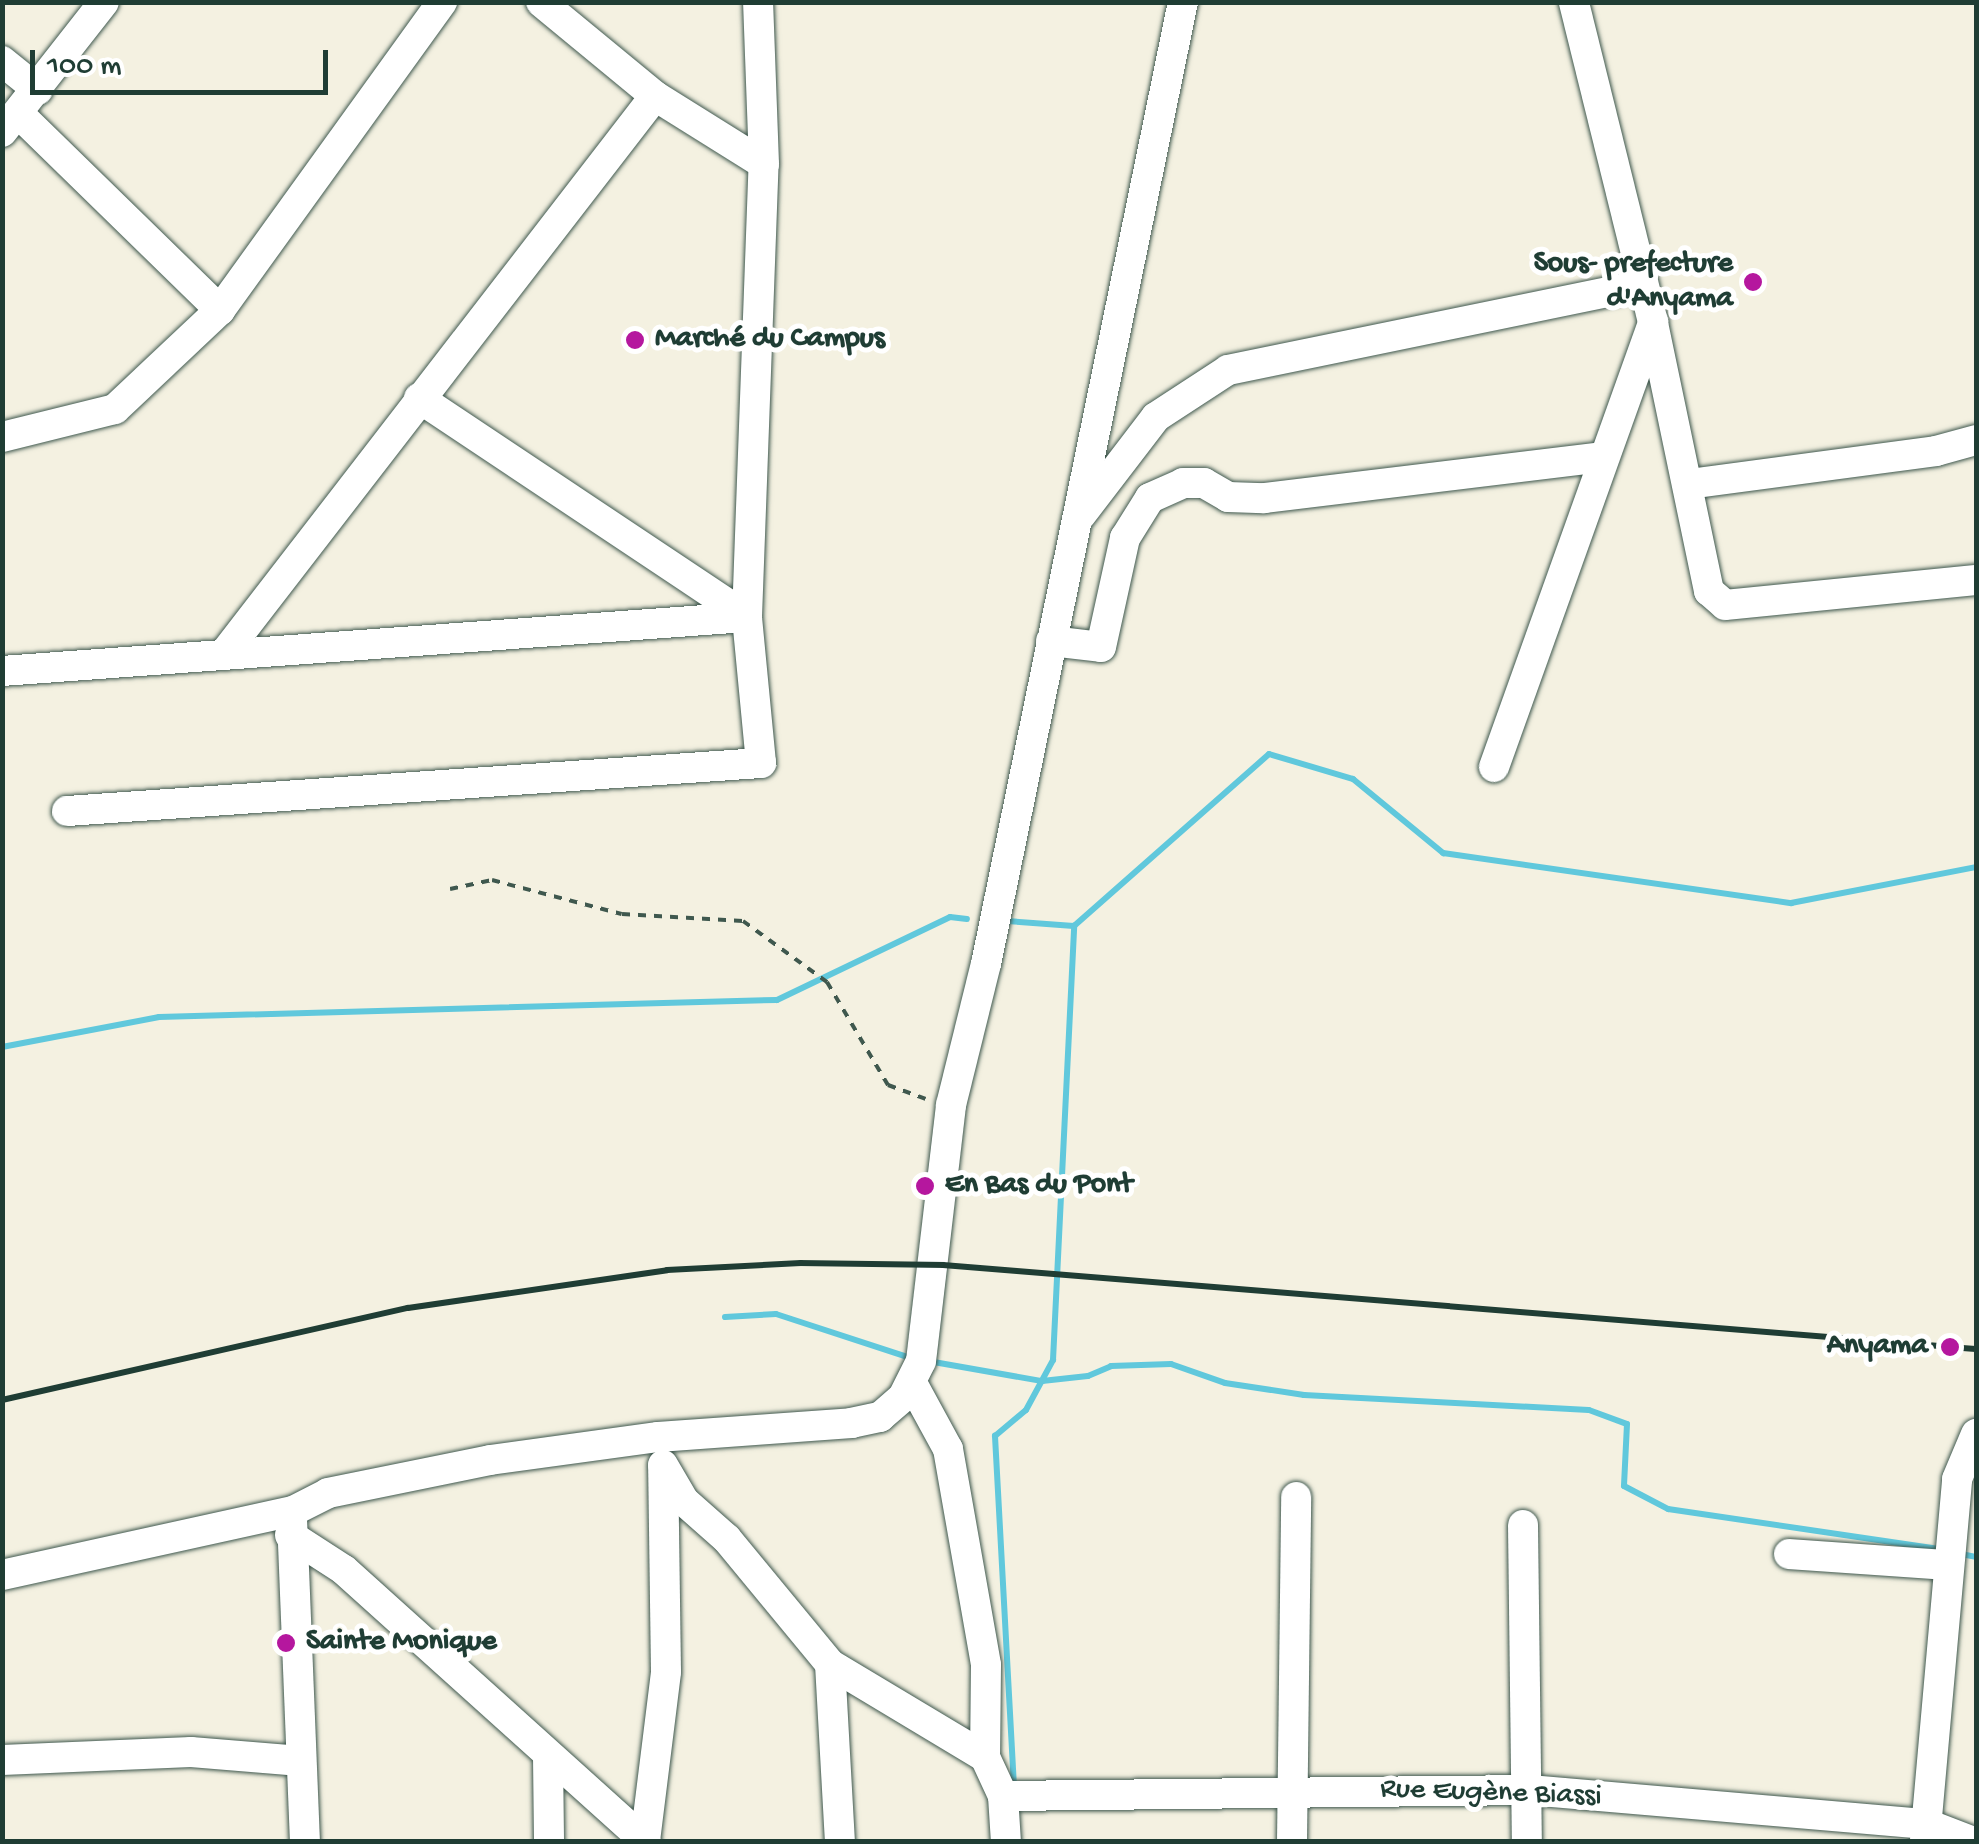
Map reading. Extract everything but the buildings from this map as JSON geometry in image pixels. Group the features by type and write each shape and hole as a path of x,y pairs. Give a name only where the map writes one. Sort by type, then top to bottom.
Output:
{"street":[{"path":"104,2 11,123 220,310"},
{"path":"2,437 115,409 220,310 442,2"},
{"path":"541,2 654,96 764,164"},
{"path":"66,811 760,763 747,617 764,164 758,2"},
{"path":"305,1842 291,1523 304,1500 364,1486 661,1451 852,1423 880,1417 912,1383 929,1320 938,1176 951,1104 1078,520 1184,2"},
{"path":"1574,2 1652,322 1710,591 1724,604 1976,580"},
{"path":"2,61 38,90"},
{"path":"224,654 654,96"},
{"path":"1078,520 1156,417 1228,370 1642,286"},
{"path":"1494,767 1652,322"},
{"path":"419,398 747,617"},
{"path":"1689,484 1936,451 1976,440"},
{"path":"1051,641 1101,648 1125,538 1150,498 1183,483 1204,483 1228,497 1264,498 1604,457"},
{"path":"2,671 747,617"},
{"path":"912,1383 948,1449 986,1666 985,1757 1003,1796 1006,1842"},
{"path":"1976,1434 1964,1454 1964,1522 1948,1565 1943,1834 1976,1816"},
{"path":"661,1451 684,1502 727,1539 830,1664 985,1757"},
{"path":"645,1841 666,1672 661,1451"},
{"path":"1292,1842 1296,1790 1296,1497"},
{"path":"2,1575 291,1523"},
{"path":"291,1523 645,1841"},
{"path":"1523,1525 1527,1842"},
{"path":"1789,1554 1948,1565"},
{"path":"830,1664 840,1842"},
{"path":"2,1760 191,1752 301,1762"},
{"path":"548,1757 549,1842"},
{"name":"Rue Eugène Biassi","path":"1003,1796 1529,1790 1943,1834"}],"path":[{"path":"450,889 492,880 622,914 743,921 826,982 888,1086 951,1104"}],"waterway":[{"path":"1007,921 1074,926 1269,754 1353,779 1443,853 1791,903 1976,867"},
{"path":"2,1047 159,1017 777,1000 950,917 967,919"},
{"path":"1014,1787 995,1436 1026,1410 1053,1360 1074,926"},
{"path":"725,1317 776,1314 911,1358"},
{"path":"928,1361 1042,1381 1088,1376 1111,1366 1171,1364 1225,1383 1304,1395 1589,1410 1627,1424 1624,1486 1668,1509 1944,1550"},
{"path":"1961,1554 1976,1557"}],"railway":[{"path":"2,1400 408,1308 667,1270 801,1263 943,1265 1976,1349"}],"place":[{"name":"Sous- prefecture d'Anyama","path":"1753,282"},
{"name":"Marché du Campus","path":"635,340"},
{"name":"En Bas du Pont","path":"925,1186"},
{"name":"Anyama","path":"1950,1347"},
{"name":"Sainte Monique","path":"286,1643"}]}
